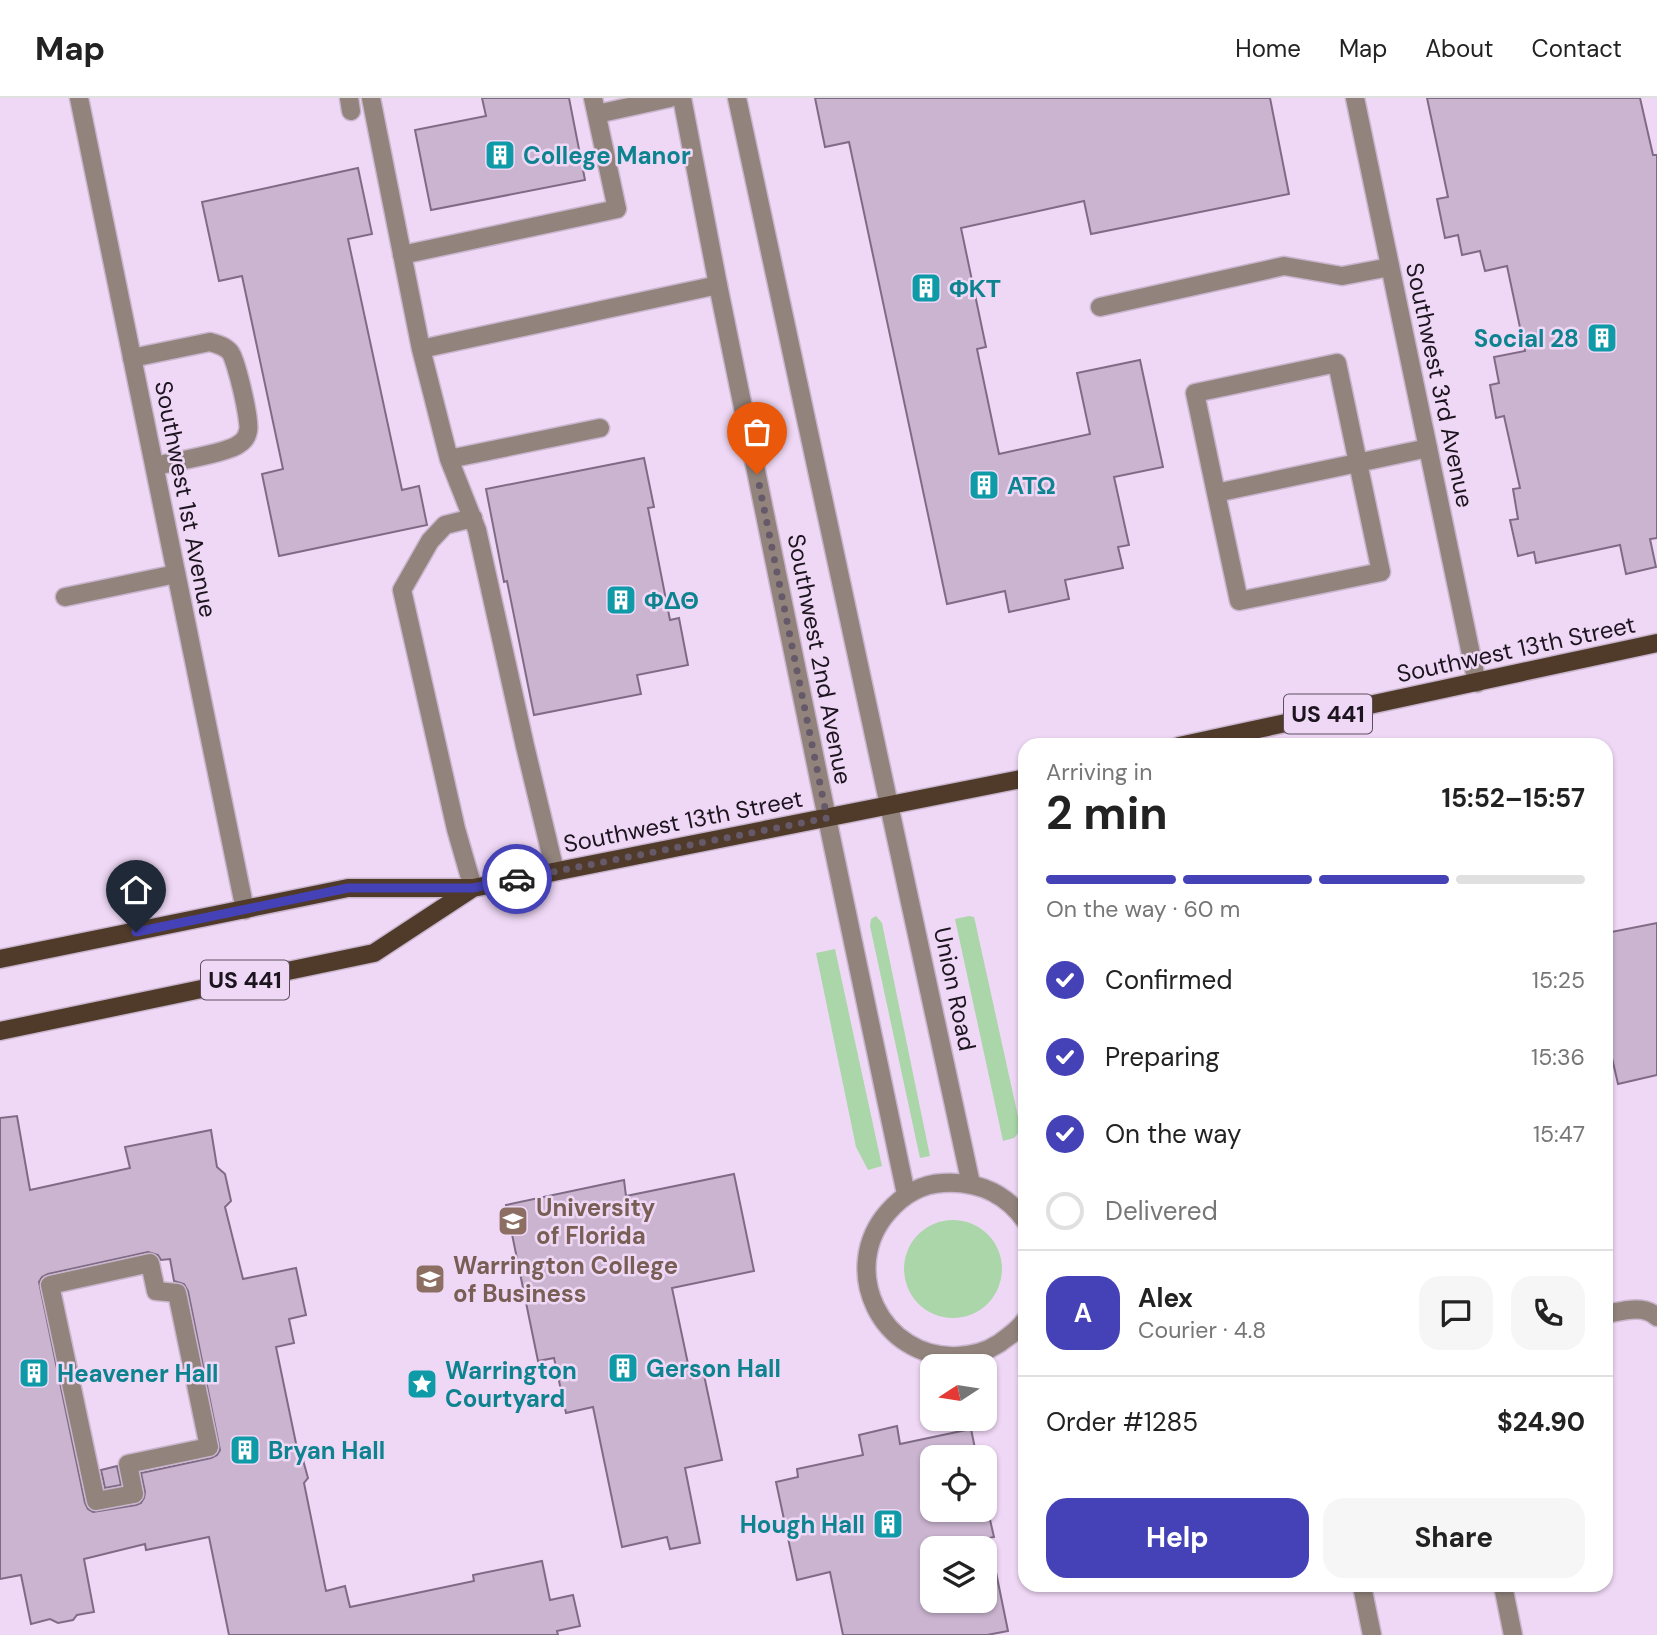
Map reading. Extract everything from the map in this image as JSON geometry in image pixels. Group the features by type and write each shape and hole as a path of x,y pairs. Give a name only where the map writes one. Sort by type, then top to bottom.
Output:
{"main road":[{"name":"Southwest 13th Street","path":"1217,738 1657,643"},
{"name":"Southwest 13th Street","path":"0,959 348,888 473,888 1018,780"},
{"name":"Southwest 13th Street","path":"0,1031 374,953 473,888"}],"street":[{"name":"Southwest 1st Avenue","path":"79,98 245,910"},
{"path":"371,98 421,349 449,459 473,517 555,871"},
{"path":"402,255 617,209 595,106 670,98"},
{"name":"Southwest 2nd Avenue","path":"682,98 827,818"},
{"name":"Southwest 2nd Avenue","path":"737,98 889,805"},
{"name":"Southwest 3rd Avenue","path":"1354,98 1477,683"},
{"path":"1100,307 1284,266 1342,276 1390,267"},
{"path":"421,349 718,285"},
{"path":"132,358 210,342 230,352 236,364 249,429 245,439 237,447 224,451 155,466"},
{"path":"1337,363 1381,572 1239,601 1216,493 1195,393 1337,363"},
{"path":"449,459 600,428"},
{"path":"1216,493 1428,448"},
{"path":"473,517 445,525 430,541 402,590 456,829 473,888"},
{"path":"65,597 176,573"},
{"name":"Union Road","path":"889,805 971,1184"},
{"path":"827,818 906,1194"},
{"path":"1018,1211 1001,1196 981,1186 958,1182 936,1183 906,1194 880,1221 870,1241 866,1264 868,1287 875,1308 888,1327 905,1342 926,1352 948,1357 971,1355 992,1348 1018,1328"},
{"path":"150,1263 156,1291 177,1293 209,1447 128,1464 134,1494 96,1501 50,1285 150,1263"},
{"path":"1613,1313 1632,1309 1653,1313 1657,1317"},
{"path":"1363,1592 1372,1635"},
{"path":"1504,1592 1513,1635"}],"green space":[{"path":"876,916 882,923 930,1156 920,1158 870,926 871,919"},
{"path":"974,917 1018,1116 1018,1133 1014,1138 1003,1141 955,919"},
{"path":"835,949 882,1166 868,1170 856,1147 816,953"},
{"path":"953,1220 972,1224 988,1234 998,1250 1002,1269 998,1288 988,1304 972,1314 953,1318 934,1314 918,1304 908,1288 904,1269 908,1250 918,1234 934,1224"}],"building":[{"name":"College Manor","path":"482,98 569,98 585,180 431,210 415,130 486,116"},
{"path":"815,98 1270,98 1289,194 1091,234 1084,201 961,228 986,347 977,349 999,454 1090,434 1077,373 1140,360 1163,467 1114,477 1129,545 1118,547 1123,568 1065,580 1069,599 1009,612 1005,591 947,604 849,142 825,147"},
{"name":"Social 28","path":"1427,98 1640,98 1653,155 1657,155 1657,538 1650,539 1656,567 1626,574 1620,545 1536,563 1534,552 1518,556 1510,520 1518,519 1513,489 1520,488 1504,416 1496,418 1490,385 1499,383 1494,357 1525,351 1507,266 1485,271 1480,251 1462,255 1458,235 1445,238 1437,199 1448,197"},
{"path":"358,168 372,234 348,239 402,490 419,486 427,525 279,556 262,474 283,469 242,276 219,281 202,202"},
{"name":"ΦΔΘ","path":"644,458 654,507 648,508 670,620 679,618 688,665 637,675 641,694 534,715 486,489"},
{"path":"1657,923 1657,1075 1618,1084 1613,1062 1613,932"},
{"path":"17,1116 30,1190 130,1168 125,1147 211,1130 217,1167 225,1174 231,1201 225,1207 243,1279 296,1268 306,1315 289,1319 294,1343 276,1347 298,1453 308,1478 304,1483 326,1591 345,1586 350,1607 474,1581 473,1575 542,1561 550,1600 573,1595 580,1626 557,1631 558,1635 229,1635 209,1537 146,1550 145,1544 84,1559 94,1612 58,1623 50,1619 31,1624 21,1575 0,1579 0,1118","holes":["148,1252 158,1255 161,1260 170,1259 174,1281 184,1284 188,1291 220,1450 211,1458 141,1473 145,1492 141,1503 93,1512 85,1503 39,1282 48,1274"]},
{"name":"Gerson Hall","path":"734,1174 754,1271 672,1288 691,1378 704,1375 722,1460 685,1468 700,1543 670,1549 667,1537 622,1547 593,1407 566,1413 554,1358 538,1361 506,1205 624,1180 626,1196"},
{"name":"Hough Hall","path":"897,1426 900,1444 957,1432 972,1432 974,1445 920,1445 920,1522 991,1522 994,1536 920,1536 920,1613 997,1613 997,1577 1008,1631 987,1635 843,1635 830,1572 797,1580 776,1482 798,1477 797,1469 863,1455 859,1435"},
{"path":"117,1466 121,1485 105,1488 101,1470"}],"way so far":[{"path":"517,879 827,818 757,474"}],"place":[{"name":"College Manor","path":"500,155"},
{"name":"ΦΚΤ","path":"926,288"},
{"name":"Social 28","path":"1602,338"},
{"name":"ΑΤΩ","path":"984,485"},
{"name":"ΦΔΘ","path":"621,600"},
{"name":"University of Florida","path":"513,1221"},
{"name":"Warrington College of Business","path":"430,1279"},
{"name":"Gerson Hall","path":"623,1368"},
{"name":"Heavener Hall","path":"34,1373"},
{"name":"Warrington Courtyard","path":"422,1384"},
{"name":"Bryan Hall","path":"245,1450"},
{"name":"Hough Hall","path":"888,1524"}],"route":[{"path":"136,932 348,888 473,888 517,879"}]}
